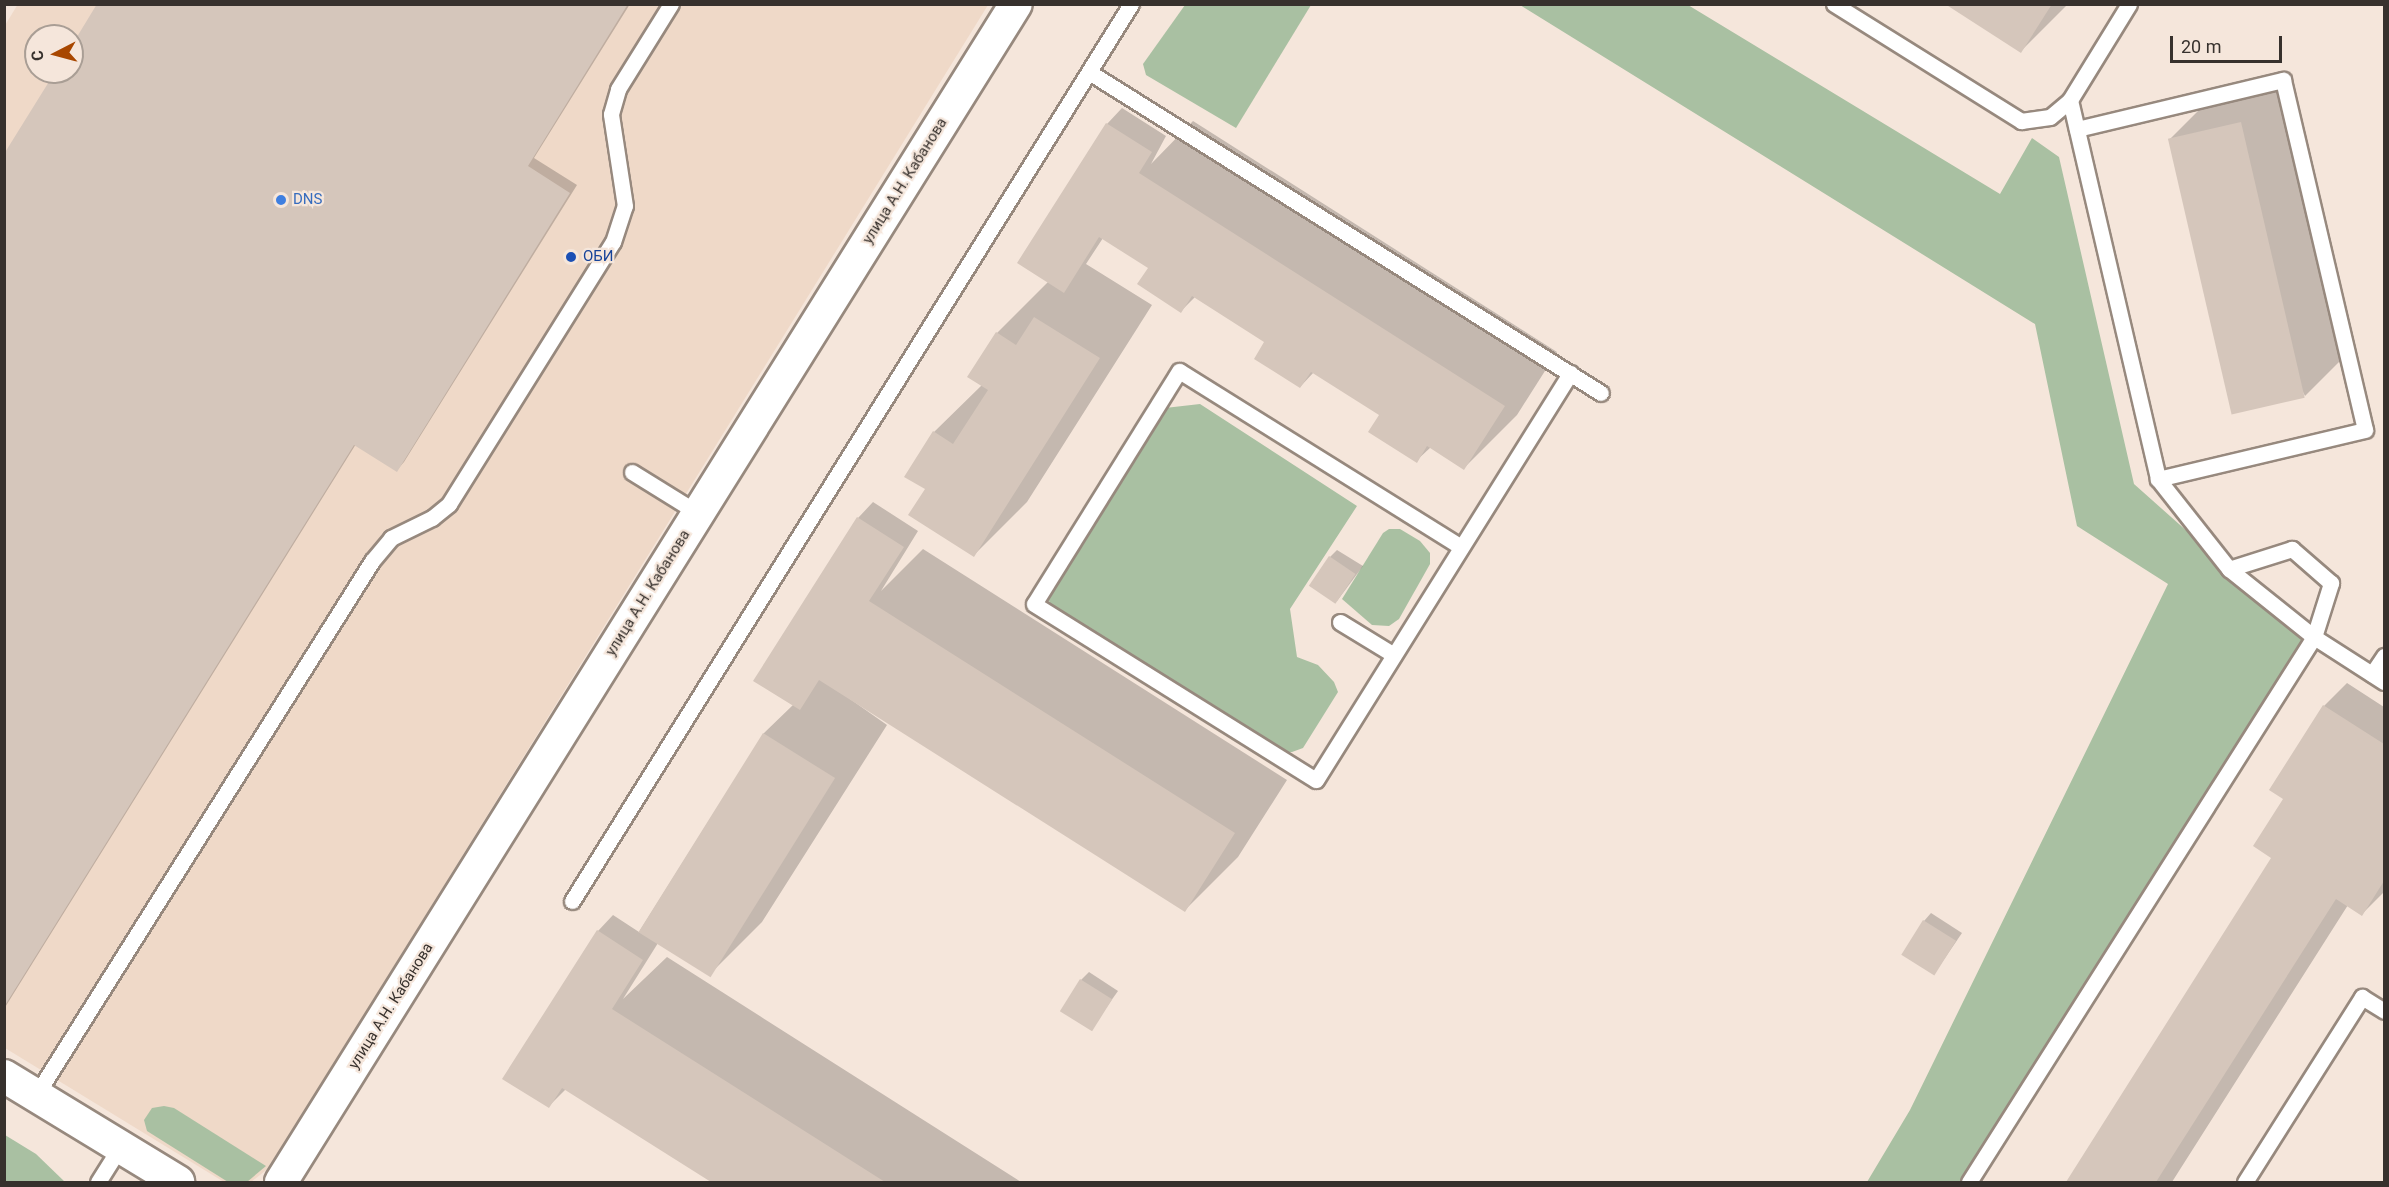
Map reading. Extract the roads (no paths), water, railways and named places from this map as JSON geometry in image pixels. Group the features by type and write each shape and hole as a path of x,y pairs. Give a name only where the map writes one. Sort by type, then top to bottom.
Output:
{"street":[{"name":"улица А.Н. Кабанова","path":"281,1182 1016,4"},
{"path":"4,1076 120,1147 159,1178"}],"lane":[{"path":"36,1095 372,561 391,538 432,518 449,504 613,242 625,206 611,114 618,89 671,4"},
{"path":"572,901 1131,4"},
{"path":"1834,4 2020,121 2050,117 2070,100 2129,4"},
{"path":"1089,72 1601,393"},
{"path":"2077,129 2283,80 2365,430 2158,479"},
{"path":"2070,100 2158,479 2229,569 2314,637 2378,678 2385,656"},
{"path":"1461,547 1179,370 1034,604 1316,780 1570,373"},
{"path":"632,472 698,513"},
{"path":"1969,1182 2314,637 2331,583 2292,549 2229,569"},
{"path":"1340,622 1394,655"},
{"path":"2245,1182 2362,997 2385,1011"},
{"path":"98,1182 120,1147"}],"place":[{"name":"DNS","path":"281,200"},
{"name":"ОБИ","path":"571,257"}]}
